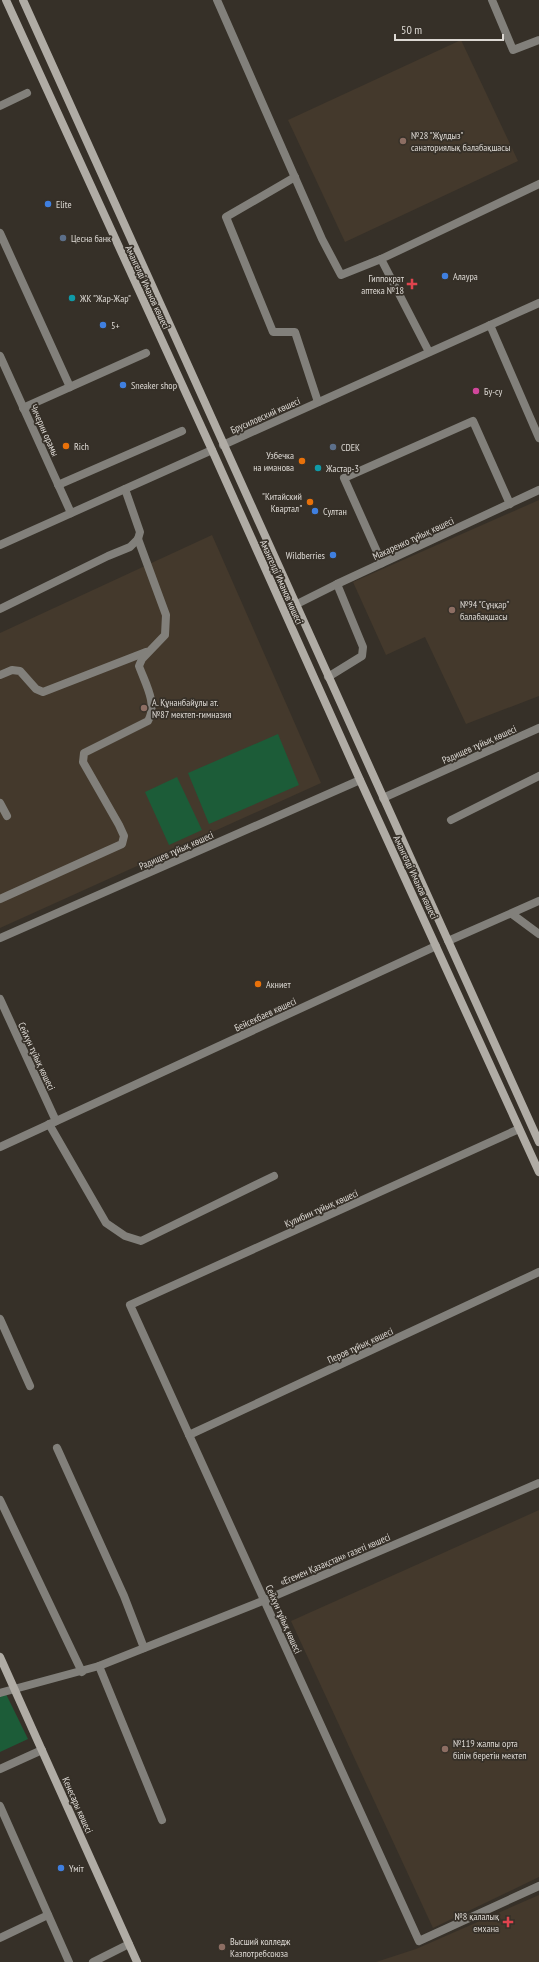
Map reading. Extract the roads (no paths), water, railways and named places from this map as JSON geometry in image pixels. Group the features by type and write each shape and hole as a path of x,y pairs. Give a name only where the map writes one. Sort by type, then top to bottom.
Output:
{"main road":[{"name":"Амангелді Иманов көшесі","path":"6,0 212,450 360,780 539,1172"},
{"name":"Амангелді Иманов көшесі","path":"23,0 295,605 539,1142"},
{"name":"Брусиловский көшесі","path":"212,450 223,445"},
{"name":"Бейсекбаев көшесі","path":"436,946 448,941"},
{"name":"Кенесары көшесі","path":"0,1657 137,1962"}],"street":[{"path":"217,0 295,177 341,275 381,259 539,184"},
{"path":"492,0 513,50 539,40"},
{"path":"0,106 28,93"},
{"path":"295,177 226,217 273,332 295,332 318,402"},
{"path":"0,234 70,387"},
{"path":"381,259 429,352"},
{"name":"Брусиловский көшесі","path":"223,445 539,303"},
{"path":"490,325 539,438"},
{"path":"24,408 146,353"},
{"name":"Чичерин орамы","path":"0,356 71,513"},
{"path":"382,564 344,478 473,421 510,504"},
{"path":"58,485 182,431"},
{"name":"Брусиловский көшесі","path":"0,545 212,450"},
{"path":"0,609 108,556 130,548 138,539 140,532 125,489"},
{"name":"Макаренко тұйық көшесі","path":"295,605 539,490"},
{"path":"0,899 122,844 124,836 120,825 83,762 84,753 148,721 152,714 152,702 139,666 142,659 165,635 166,615 138,539"},
{"path":"328,677 362,656 363,647 337,584"},
{"path":"0,675 12,670 20,671 36,689 43,692 151,650"},
{"name":"Радищев тұйық көшесі","path":"383,798 539,728"},
{"path":"450,820 539,776"},
{"name":"Радищев тұйық көшесі","path":"0,938 360,780"},
{"path":"0,803 7,816"},
{"name":"Бейсекбаев көшесі","path":"448,941 539,901"},
{"path":"512,914 539,934"},
{"name":"Бейсекбаев көшесі","path":"0,1147 436,946"},
{"name":"Сейхун тұйық көшесі","path":"0,999 52,1122 106,1223 125,1236 141,1242 274,1176"},
{"name":"Кулибин тұйық көшесі","path":"130,1305 519,1129"},
{"name":"Перов тұйық көшесі","path":"189,1435 539,1272"},
{"name":"Сейхун тұйық көшесі","path":"130,1305 420,1941 539,1886"},
{"path":"0,1319 30,1386"},
{"path":"57,1448 124,1596 144,1648"},
{"name":"«Егемен Қазақстан» газеті көшесі","path":"0,1693 82,1672 99,1666 265,1600 539,1483"},
{"path":"0,1500 82,1672"},
{"path":"99,1666 162,1820"},
{"path":"0,1769 42,1750"},
{"path":"0,1806 69,1962"},
{"path":"0,1938 48,1915"},
{"path":"94,1962 129,1944"}],"place":[{"name":"№28 \"Жұлдыз\" санаториялық балабақшасы","path":"403,141"},
{"name":"Elite","path":"48,204"},
{"name":"Цесна банк","path":"63,238"},
{"name":"Алаура","path":"445,276"},
{"name":"Гиппократ аптека №18","path":"412,284"},
{"name":"ЖК \"Жар-Жар\"","path":"72,298"},
{"name":"5+","path":"103,325"},
{"name":"Sneaker shop","path":"123,385"},
{"name":"Бу-су","path":"476,391"},
{"name":"Rich","path":"66,446"},
{"name":"CDEK","path":"333,447"},
{"name":"Узбечка на иманова","path":"302,461"},
{"name":"Жастар-3","path":"318,468"},
{"name":"\"Китайский Квартал\"","path":"310,502"},
{"name":"Султан","path":"315,511"},
{"name":"Wildberries","path":"333,555"},
{"name":"№94 \"Сұңқар\" балабақшасы","path":"452,610"},
{"name":"А. Құнанбайұлы ат. №87 мектеп-гимназия","path":"144,708"},
{"name":"Акниет","path":"258,984"},
{"name":"№119 жалпы орта білім беретін мектеп","path":"445,1749"},
{"name":"Үміт","path":"61,1868"},
{"name":"№8 қалалық емхана","path":"508,1922"},
{"name":"Высший колледж Казпотребсоюза","path":"222,1947"}]}
